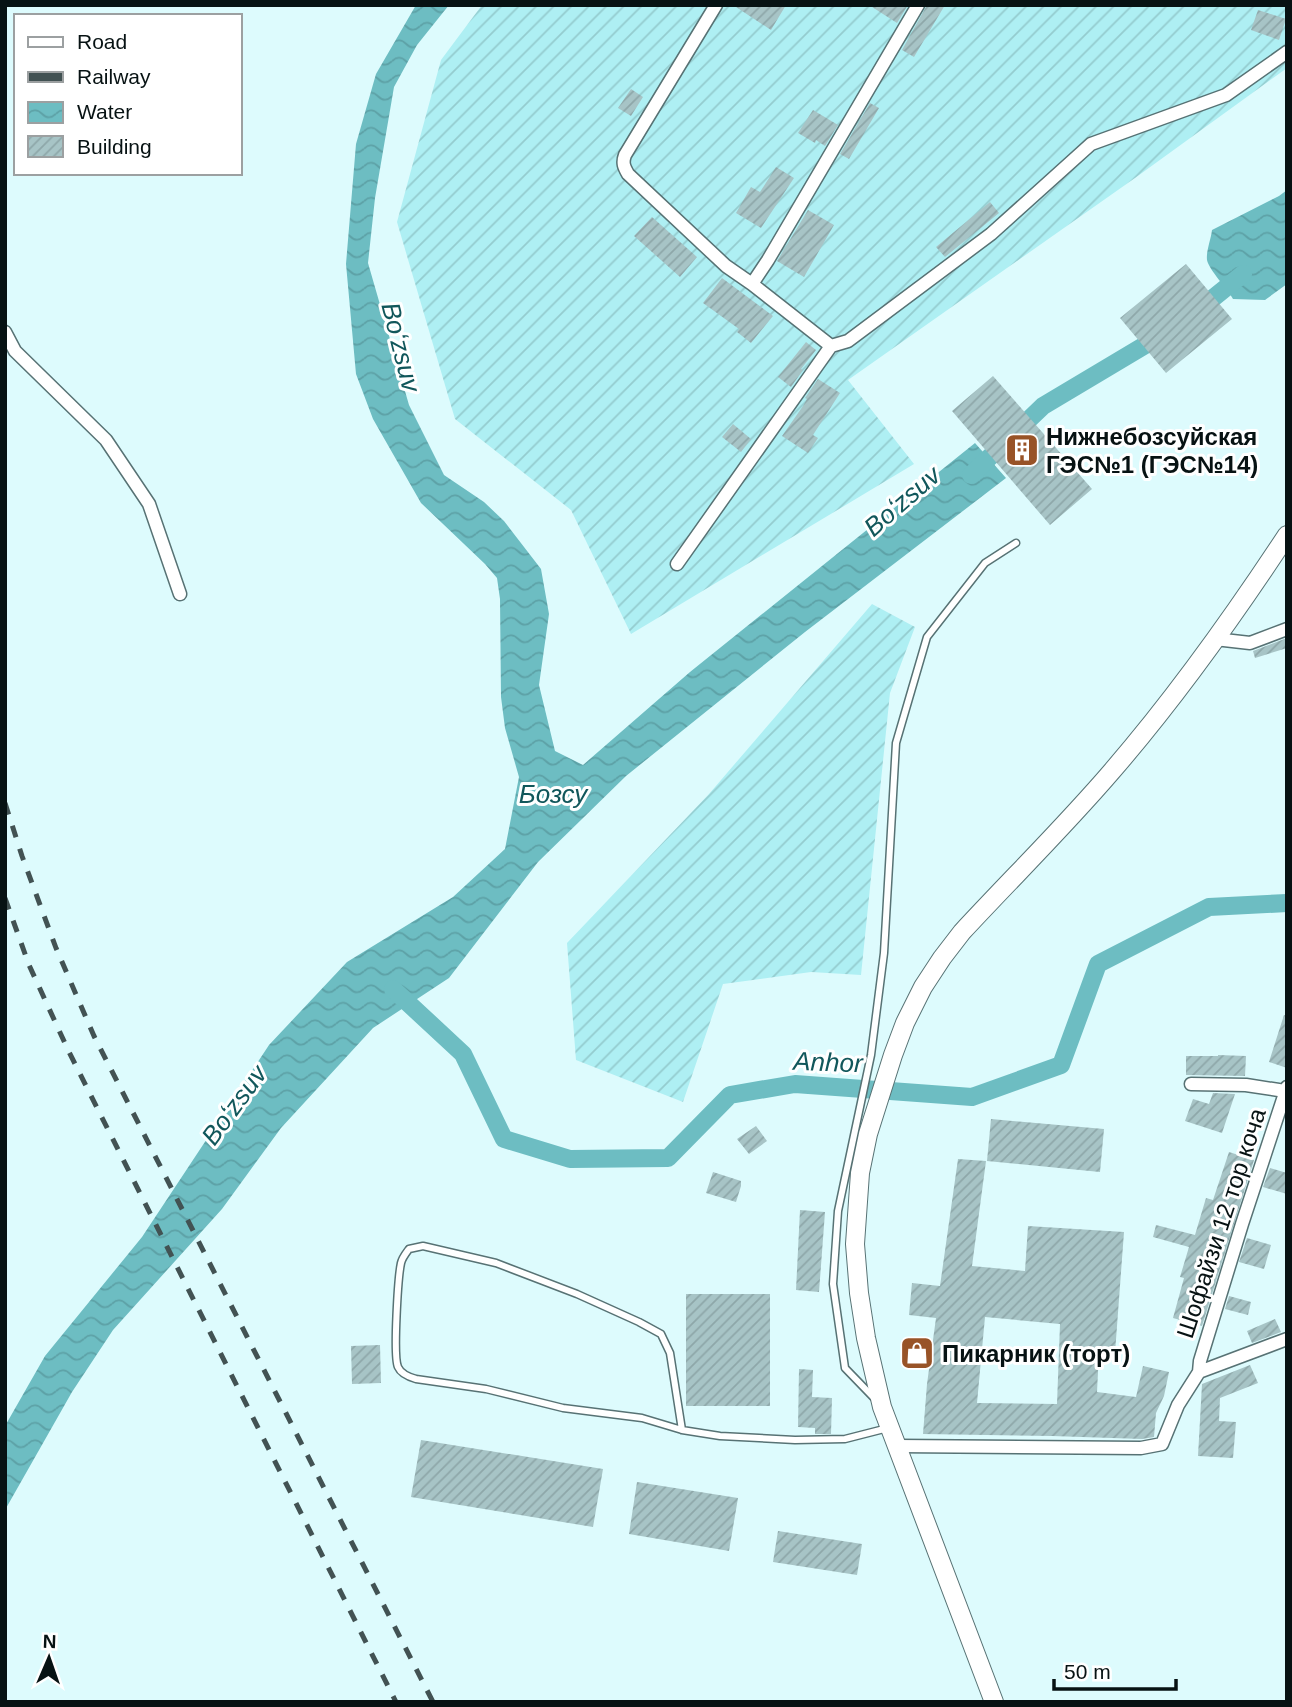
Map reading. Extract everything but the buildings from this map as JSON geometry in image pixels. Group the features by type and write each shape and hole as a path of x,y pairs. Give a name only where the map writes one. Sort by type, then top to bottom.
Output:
{"main road":[{"path":"994,1702 890,1427 866,1338 855,1244 860,1135 905,1023 923,987 949,949 1110,774 1165,708 1287,535"}],"street":[{"path":"716,5 623,161 624,168 726,266 831,346"},
{"path":"752,284 918,5"},
{"path":"677,564 831,346 848,341 991,234 1091,144 1226,95 1287,52"},
{"path":"5,332 15,351 106,440 149,504 180,594"},
{"path":"1215,639 1250,643 1287,629"},
{"path":"1191,1084 1286,1089"},
{"name":"Шофайзи 12 тор коча","path":"897,1446 1141,1448 1162,1444 1178,1405 1199,1372 1234,1249 1286,1089"},
{"name":"Шофайзи 12 тор коча","path":"1199,1372 1287,1339"}],"lane":[{"path":"883,1407 845,1368 832,1284 838,1212 860,1135 884,953 896,743 927,637 985,563 1016,543"},
{"path":"682,1430 670,1353 661,1334 577,1294 496,1263 423,1246 409,1249 402,1261 398,1284 396,1354 398,1368 406,1376 486,1389 563,1408 642,1418 682,1430 720,1436 845,1439 890,1427"}],"shaded area":[{"path":"482,5 1287,5 1287,68 848,380 914,464 631,634 571,510 455,419 397,222 441,60"},
{"path":"872,604 915,627 890,693 861,975 811,972 723,984 683,1102 576,1060 567,943 709,794"}],"water":[{"name":"Бозсу","path":"416,5 449,5 417,45 394,87 375,198 368,263 409,405 444,475 484,502 504,521 541,569 549,614 539,685 555,751 583,765 690,672 975,443 1006,478 805,632 626,776 538,862 449,978 373,1028 281,1128 222,1209 113,1330 72,1392 5,1510 5,1426 45,1356 142,1237 269,1045 347,962 453,897 505,849 519,777 505,728 501,697 500,599 497,578 421,503 373,419 356,374 346,264 356,144 376,74"},
{"path":"1287,190 1287,284 1265,300 1233,299 1207,260 1212,230"}],"waterway":[{"name":"Boʻzsuv","path":"1197,311 1243,274"},
{"name":"Boʻzsuv","path":"971,475 1043,406 1162,335"},
{"name":"Anhor","path":"393,989 463,1054 504,1139 570,1159 668,1158 730,1095 795,1084 972,1097 1061,1065 1098,964 1209,907 1287,903"}],"railway":[{"path":"5,803 56,948 94,1036 433,1702"},
{"path":"5,898 29,965 69,1052 396,1702"}],"place":[{"name":"Нижнебозсуйская ГЭС№1 (ГЭС№14)","path":"1022,450"},
{"name":"Пикарник (торт)","path":"917,1353"}]}
